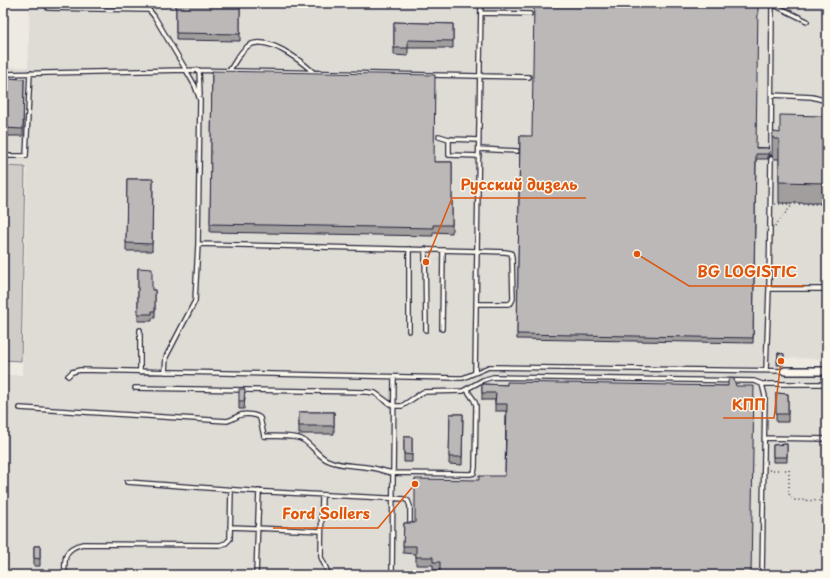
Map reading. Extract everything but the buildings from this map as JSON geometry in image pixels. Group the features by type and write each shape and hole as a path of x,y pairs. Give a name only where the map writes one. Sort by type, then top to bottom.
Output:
{"street":[{"path":"786,371 827,371"}],"lane":[{"path":"475,372 481,3"},
{"path":"770,153 772,95 772,4 807,21"},
{"path":"48,8 150,10 195,86 200,100"},
{"path":"481,13 530,14"},
{"path":"229,71 242,52 249,45 254,43 263,43 269,44 290,55 313,72"},
{"path":"165,372 166,357 195,301 198,244 199,70"},
{"path":"3,74 199,70 529,77"},
{"path":"3,156 26,156 30,73"},
{"path":"772,95 812,97 827,101"},
{"path":"439,136 449,139 479,140"},
{"path":"449,139 449,155 479,156"},
{"path":"479,149 517,151"},
{"path":"766,370 769,289 770,159"},
{"path":"198,244 509,252 512,255 512,303 476,304"},
{"path":"409,249 409,331"},
{"path":"425,249 426,330"},
{"path":"442,250 442,329"},
{"path":"769,289 827,289"},
{"path":"140,330 140,372"},
{"path":"68,376 72,372 76,371 463,378 489,367 786,371"},
{"path":"392,575 394,377"},
{"path":"136,388 367,392 375,393 393,406 404,405 423,392 460,392 467,390 483,380 492,377 754,381 762,384 827,384"},
{"path":"762,384 765,396 762,575"},
{"path":"20,408 227,421 233,420 239,415 256,415 260,418 264,436 296,437 302,439 326,459 350,466 373,468 382,472 393,473 470,474 474,472 476,468 476,405 467,390"},
{"path":"765,438 827,439"},
{"path":"127,482 231,490 405,499 408,501 410,506 410,527"},
{"path":"64,575 64,561 68,550 77,545 89,543 226,544 230,539 231,490"},
{"path":"256,575 259,491"},
{"path":"322,495 321,556 329,575"},
{"path":"230,527 321,532"}],"path":[{"path":"776,204 827,204"},
{"path":"773,228 792,205"},
{"path":"770,470 789,470 789,494 792,499 827,501"}],"shaded area":[{"path":"30,3 827,3 827,359 784,358 783,374 827,375 827,575 3,575 3,375 22,375 27,166 3,165 3,67 28,67"},
{"path":"3,166 25,167 21,361 3,360"}],"place":[{"name":"BG LOGISTIC","path":"637,254"},
{"name":"Русский дизель","path":"426,262"},
{"name":"КПП","path":"781,361"},
{"name":"Ford Sollers","path":"415,484"}]}
